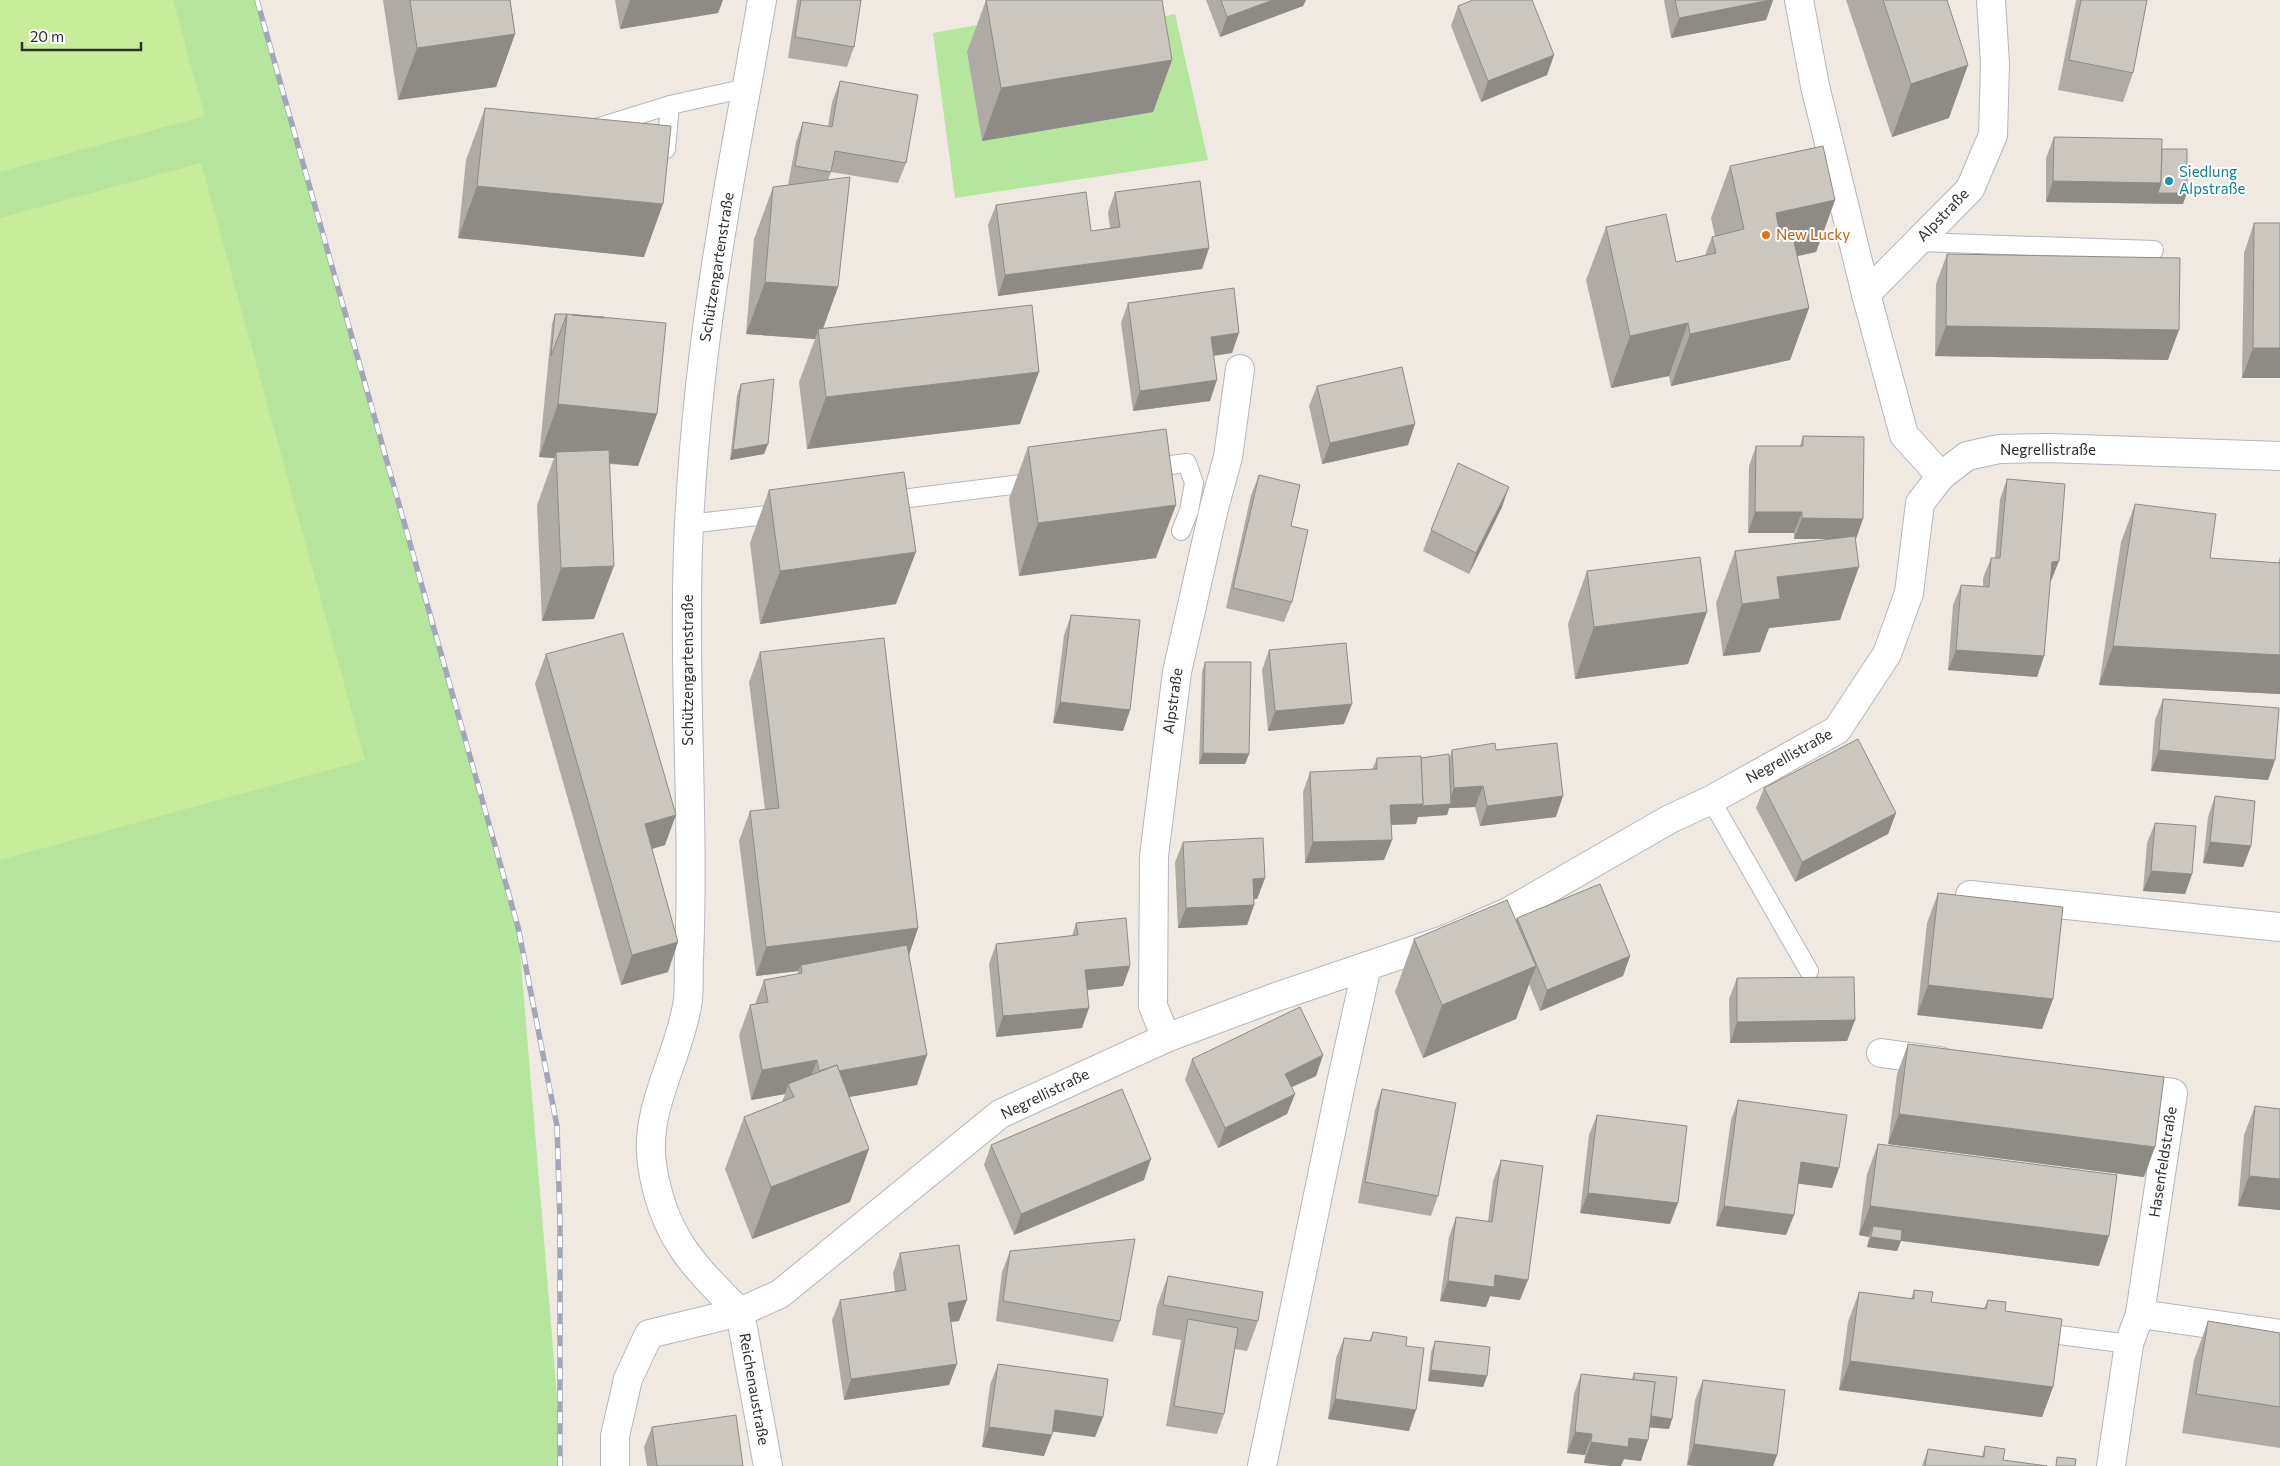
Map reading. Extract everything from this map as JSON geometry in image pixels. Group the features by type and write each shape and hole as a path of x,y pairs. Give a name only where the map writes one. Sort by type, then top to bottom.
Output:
{"street":[{"name":"Schützengartenstraße","path":"740,1312 698,1271 678,1243 660,1202 652,1162 652,1122 687,1006 691,914 686,697 690,524 704,353 721,232 762,0"},
{"path":"1799,0 1815,86 1866,294 1904,435 1941,476"},
{"name":"Alpstraße","path":"1866,294 1970,189 1993,135 1995,64 1991,0"},
{"name":"Alpstraße","path":"1166,1038 1153,1006 1155,846 1177,672 1214,508 1228,457 1240,369"},
{"name":"Negrellistraße","path":"615,1466 616,1436 628,1379 649,1334 740,1312 780,1294 1000,1114 1166,1038 1447,939 1510,911 1670,819 1711,800 1837,730 1887,654 1909,593 1920,503 1941,476 1966,456 1999,449 2049,448 2280,456"},
{"path":"1970,895 2280,927"},
{"path":"1262,1466 1342,1079 1368,966"},
{"path":"1881,1053 1969,1065"},
{"name":"Hasenfeldstraße","path":"2105,1084 2174,1093 2140,1314 2129,1344 2111,1466"},
{"name":"Reichenaustraße","path":"740,1312 768,1466"},
{"path":"2140,1314 2280,1334"}],"lane":[{"path":"580,133 670,105 747,88"},
{"path":"664,164 670,105"},
{"path":"1918,242 2154,250"},
{"path":"1128,471 1187,463 1194,483 1189,511 1181,531"},
{"path":"870,503 1048,480"},
{"path":"690,524 801,511"},
{"path":"1711,800 1809,970"},
{"path":"2017,1329 2129,1344"}],"green space":[{"path":"0,0 257,0 518,927 560,1433 560,1466 0,1466"},
{"path":"0,0 173,0 205,116 0,172"},
{"path":"1175,14 1208,160 955,198 933,33 1006,20 967,52 982,140 1153,112 1138,23"},
{"path":"201,163 365,760 0,860 0,218"}],"building":[{"path":"410,0 510,0 515,34 417,48"},
{"path":"801,0 861,0 854,47 795,37"},
{"path":"986,0 1162,0 1172,60 1001,88"},
{"path":"1221,0 1273,0 1227,17"},
{"path":"1473,0 1532,0 1554,55 1488,81 1458,6"},
{"path":"1675,0 1770,0 1679,18"},
{"path":"1883,0 1947,0 1968,65 1911,84"},
{"path":"2081,0 2147,0 2133,73 2069,60"},
{"path":"840,81 918,95 906,163 835,151 831,172 795,166 803,122 832,127"},
{"path":"485,108 671,126 663,204 477,186"},
{"path":"2054,137 2162,139 2161,183 2053,181"},
{"path":"1823,146 1835,200 1776,213 1780,235 1792,233 1809,308 1690,334 1688,323 1630,336 1606,227 1666,214 1676,262 1716,253 1712,237 1744,229 1730,166"},
{"path":"2162,149 2187,149 2187,193 2158,193 2161,183"},
{"path":"850,177 838,287 765,282 773,187"},
{"path":"1200,181 1209,248 1005,275 996,205 1086,192 1091,231 1120,227 1115,192"},
{"path":"2254,223 2280,223 2280,348 2253,348"},
{"path":"1947,254 2180,258 2179,330 1946,326"},
{"path":"1234,288 1239,333 1211,337 1217,380 1140,391 1128,303"},
{"path":"1032,305 1039,372 826,397 818,329"},
{"path":"555,314 567,314 551,356"},
{"path":"567,314 666,323 657,414 558,404"},
{"path":"572,315 604,317 604,318"},
{"path":"1402,367 1415,424 1330,443 1317,386"},
{"path":"774,379 768,444 733,450 741,384"},
{"path":"1166,429 1176,505 1038,523 1028,447"},
{"path":"1803,436 1864,437 1863,519 1802,518 1802,512 1755,512 1756,446 1803,446"},
{"path":"609,450 614,566 561,568 556,452"},
{"path":"1458,463 1509,487 1476,553 1431,530"},
{"path":"904,472 916,552 780,571 769,490"},
{"path":"1259,475 1300,485 1291,526 1308,530 1292,602 1233,588"},
{"path":"2007,479 2065,484 2059,561 2052,562 2044,656 1956,650 1961,585 1989,587 1991,558 2000,558"},
{"path":"2135,504 2216,514 2210,558 2280,563 2280,655 2113,646"},
{"path":"1855,536 1859,567 1777,577 1780,599 1742,604 1735,551"},
{"path":"1700,557 1707,612 1594,627 1587,571"},
{"path":"1071,615 1140,620 1130,710 1060,702"},
{"path":"623,633 676,815 645,824 678,942 632,955 546,654"},
{"path":"884,638 918,928 766,947 750,811 779,808 760,652"},
{"path":"1346,643 1352,704 1275,711 1269,650"},
{"path":"1205,662 1251,662 1249,754 1203,753"},
{"path":"2163,699 2279,708 2275,760 2159,750"},
{"path":"1858,739 1896,813 1802,862 1764,788"},
{"path":"1495,743 1496,750 1557,743 1563,796 1487,806 1483,786 1454,788 1452,750"},
{"path":"1449,754 1451,804 1422,806 1421,758"},
{"path":"1421,756 1423,804 1390,805 1392,840 1313,842 1310,772 1377,769 1377,758"},
{"path":"2215,796 2255,801 2251,846 2210,842"},
{"path":"2155,823 2196,826 2192,874 2151,871"},
{"path":"1263,838 1265,878 1253,879 1254,905 1186,908 1183,842"},
{"path":"1600,884 1630,956 1547,990 1517,918"},
{"path":"1938,893 2063,907 2053,999 1928,985"},
{"path":"1507,900 1536,966 1442,1005 1414,939"},
{"path":"1126,918 1130,966 1085,970 1089,1008 1003,1016 996,944 1078,935 1076,923"},
{"path":"907,945 927,1055 839,1071 837,1065 819,1071 817,1060 762,1070 750,1005 768,1002 764,980 802,973 801,965"},
{"path":"1854,977 1855,1020 1737,1022 1737,978"},
{"path":"1300,1007 1323,1055 1285,1074 1295,1094 1225,1128 1192,1059"},
{"path":"1908,1044 2164,1077 2155,1147 1899,1114"},
{"path":"837,1065 869,1149 771,1187 744,1117 794,1097 788,1084"},
{"path":"1122,1089 1151,1159 1021,1214 991,1145"},
{"path":"1382,1089 1456,1103 1438,1196 1365,1182"},
{"path":"1738,1100 1847,1115 1839,1168 1801,1162 1794,1215 1724,1206"},
{"path":"2255,1106 2280,1109 2280,1179 2249,1176"},
{"path":"1597,1115 1687,1126 1678,1203 1588,1193"},
{"path":"1878,1144 2117,1175 2109,1236 1870,1206"},
{"path":"1501,1160 1543,1166 1528,1280 1495,1275 1494,1287 1448,1281 1456,1217 1492,1222"},
{"path":"1873,1226 1902,1230 1901,1241 1871,1237"},
{"path":"1135,1239 1120,1321 1003,1301 1010,1251"},
{"path":"959,1245 967,1300 948,1303 957,1364 851,1379 840,1300 906,1290 900,1253"},
{"path":"1168,1276 1263,1292 1258,1321 1163,1305"},
{"path":"1914,1290 1933,1292 1931,1302 1986,1309 1988,1300 2006,1302 2005,1311 2062,1319 2053,1387 1850,1361 1859,1292 1914,1299"},
{"path":"1188,1319 1238,1328 1224,1414 1174,1406"},
{"path":"2208,1321 2280,1333 2280,1407 2196,1394"},
{"path":"1373,1332 1407,1337 1406,1346 1424,1348 1416,1410 1335,1399 1344,1338 1371,1341"},
{"path":"1435,1341 1490,1347 1487,1376 1431,1370"},
{"path":"998,1364 1108,1379 1103,1417 1055,1410 1052,1435 989,1427"},
{"path":"1634,1373 1677,1377 1672,1419 1651,1416 1655,1382 1634,1380"},
{"path":"1581,1374 1655,1382 1648,1440 1629,1438 1628,1447 1591,1442 1592,1434 1575,1432"},
{"path":"1703,1380 1785,1390 1777,1455 1694,1444"},
{"path":"736,1415 743,1466 657,1466 652,1427"},
{"path":"1985,1446 2005,1449 2003,1460 2047,1466 1925,1466 1928,1449 1984,1457"},
{"path":"2057,1457 2076,1459 2075,1466 2056,1466"}],"railway":[{"path":"257,0 518,927 557,1126 560,1222 560,1466"}],"place":[{"name":"Siedlung Alpstraße","path":"2169,181"},
{"name":"New Lucky","path":"1766,235"}]}
